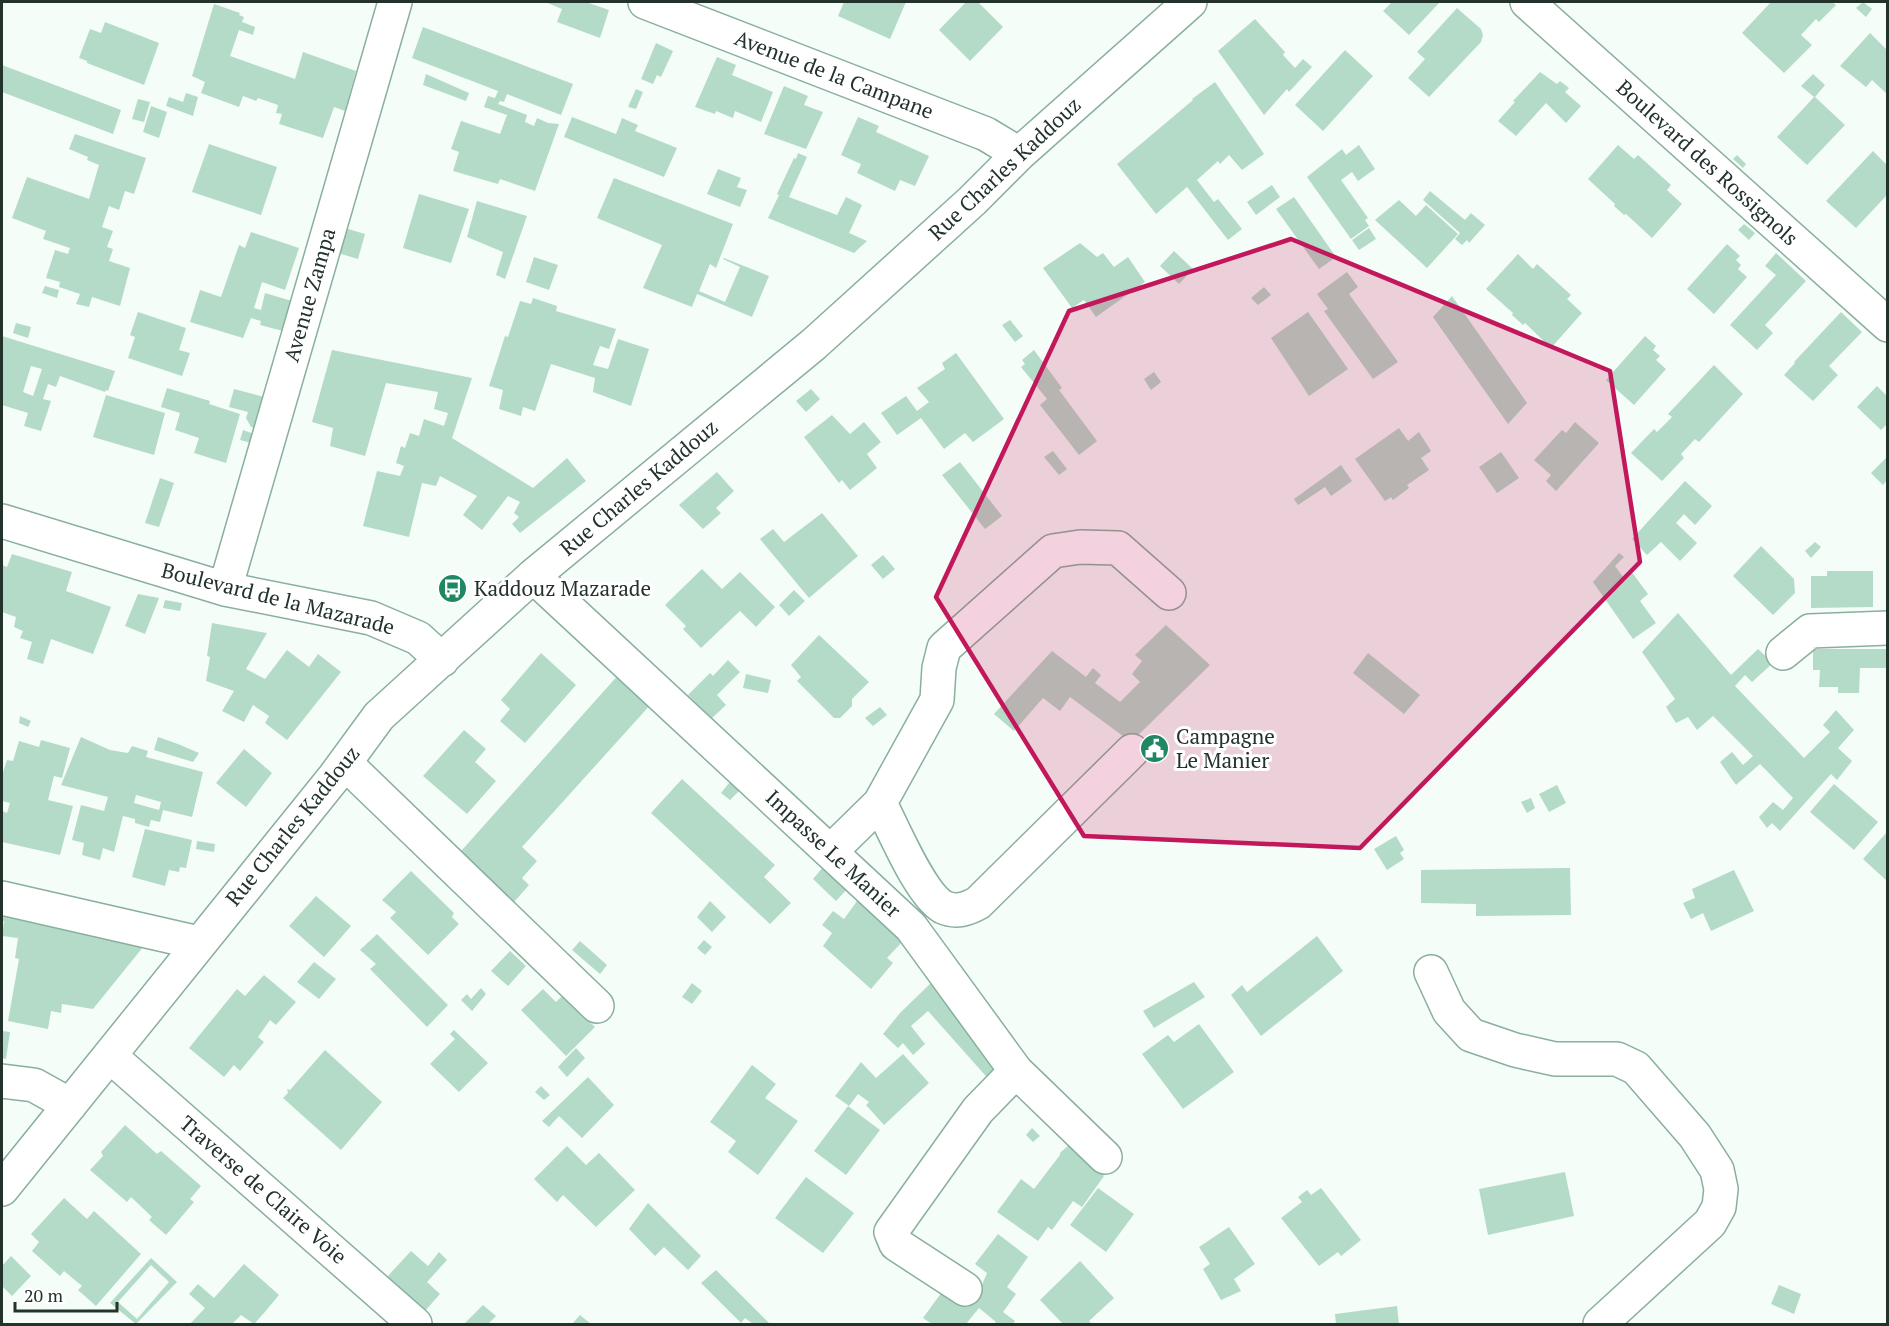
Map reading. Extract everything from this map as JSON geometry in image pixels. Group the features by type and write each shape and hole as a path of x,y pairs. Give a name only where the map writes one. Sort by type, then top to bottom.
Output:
{"street":[{"name":"Avenue Zampa","path":"225,589 396,2"},
{"name":"Avenue de la Campane","path":"645,2 986,134 1019,154"},
{"name":"Rue Charles Kaddouz","path":"2,1190 345,763 380,716 533,576 814,344 972,201 1019,154 1190,2"},
{"name":"Boulevard des Rossignols","path":"1527,2 1887,325"},
{"name":"Boulevard de la Mazarade","path":"2,521 225,589 371,618 418,638 442,660"},
{"path":"830,852 880,803 937,700 939,668 944,648 1053,551 1080,547 1118,548 1169,593"},
{"name":"Impasse Le Manier","path":"533,576 911,927 1016,1071 1105,1157"},
{"path":"1783,653 1810,631 1887,628"},
{"path":"880,803 922,884 944,908 964,910 978,903 1132,751"},
{"path":"345,763 597,1006"},
{"path":"2,898 199,943"},
{"path":"1431,972 1449,1011 1471,1035 1515,1050 1555,1059 1617,1059 1636,1068 1695,1136 1717,1170 1721,1189 1719,1207 1710,1223 1600,1324"},
{"name":"Traverse de Claire Voie","path":"110,1056 415,1324"},
{"path":"965,1289 896,1244 891,1232 978,1110 1016,1071"},
{"path":"2,1081 34,1085 70,1105"}],"highlighted area":[{"path":"1291,239 1610,371 1640,562 1360,848 1084,836 936,597 1069,311"}],"building":[{"path":"545,2 586,2 609,10 600,38 557,22 562,9"},
{"path":"844,2 906,2 890,39 838,16"},
{"path":"966,2 978,2 1003,27 970,61 939,30"},
{"path":"1392,2 1440,2 1409,35 1383,11"},
{"path":"1771,2 1832,2 1836,5 1819,22 1816,19 1801,35 1812,45 1784,73 1742,33"},
{"path":"1863,2 1872,9 1866,17 1856,8"},
{"path":"214,4 240,13 239,15 244,17 242,22 255,27 253,35 239,30 230,56 295,79 303,52 356,71 345,111 334,107 323,138 279,124 282,114 276,113 278,105 243,96 239,107 201,93 205,82 192,76"},
{"path":"1457,8 1481,29 1483,35 1481,42 1429,97 1408,78 1425,59 1417,52"},
{"path":"1255,19 1285,52 1283,55 1295,68 1303,59 1312,67 1289,92 1287,89 1264,115 1218,51"},
{"path":"105,22 159,43 144,85 79,58 90,29 101,33"},
{"path":"423,27 573,84 561,115 507,94 504,102 500,101 498,104 527,115 525,122 534,126 537,118 548,123 559,124 535,191 500,179 498,184 453,171 459,152 451,149 461,121 500,134 507,115 484,107 488,96 495,98 498,91 412,58"},
{"path":"1870,33 1887,50 1887,94 1872,80 1866,87 1840,66"},
{"path":"656,43 673,51 661,77 657,75 653,84 641,79"},
{"path":"1345,50 1373,76 1323,131 1295,105"},
{"path":"717,57 736,65 732,75 773,92 761,122 735,111 733,118 716,111 715,114 695,107"},
{"path":"2,65 121,110 113,134 2,92"},
{"path":"1540,72 1557,84 1560,81 1569,88 1565,92 1581,106 1566,123 1546,103 1516,136 1498,121"},
{"path":"426,74 469,93 466,101 423,85"},
{"path":"1813,74 1825,85 1815,97 1845,125 1807,165 1777,137 1814,97 1801,86"},
{"path":"1215,82 1264,154 1242,170 1229,155 1220,164 1218,161 1197,180 1214,202 1218,199 1242,229 1228,240 1187,187 1156,214 1117,164"},
{"path":"784,86 808,96 804,105 823,112 806,149 764,134"},
{"path":"636,89 643,92 636,109 628,107"},
{"path":"186,93 198,97 193,116 166,106 169,97 183,102"},
{"path":"138,99 150,102 144,122 132,119"},
{"path":"151,106 167,112 159,138 143,132"},
{"path":"572,117 616,134 622,118 638,125 635,131 677,148 664,177 564,137"},
{"path":"858,117 879,126 876,132 929,156 915,186 900,180 895,191 857,173 861,164 841,155"},
{"path":"75,134 146,158 134,194 125,191 119,210 109,206 102,227 113,231 107,247 113,249 109,261 130,268 120,306 92,297 89,307 76,304 80,294 59,287 60,282 46,278 55,250 68,254 70,248 43,239 46,231 12,218 27,177 89,199 99,165 87,160 88,157 69,149"},
{"path":"209,144 277,167 261,215 192,192"},
{"path":"1359,145 1375,169 1358,181 1352,172 1341,180 1368,218 1365,220 1369,226 1351,239 1307,177 1342,149 1346,155"},
{"path":"1618,145 1634,159 1638,155 1671,185 1667,190 1682,204 1652,238 1614,206 1615,204 1588,179"},
{"path":"1873,151 1887,165 1887,195 1856,228 1826,201"},
{"path":"798,153 807,157 789,197 837,215 846,197 862,205 849,233 867,241 854,253 768,218 779,195 777,194"},
{"path":"1737,155 1746,164 1743,168 1733,159"},
{"path":"718,169 741,178 737,187 747,190 740,207 707,194"},
{"path":"614,178 733,224 716,268 710,264 699,291 725,302 740,267 724,258 769,276 752,317 697,294 692,307 643,288 662,245 597,218"},
{"path":"1272,185 1280,197 1256,215 1247,202"},
{"path":"1430,191 1465,220 1471,213 1485,225 1469,243 1467,240 1462,245 1455,239 1460,233 1423,200"},
{"path":"419,194 469,209 451,263 403,248"},
{"path":"1294,197 1336,257 1319,269 1276,209"},
{"path":"1399,200 1416,216 1426,205 1458,234 1427,268 1375,220"},
{"path":"477,201 527,216 505,279 496,275 503,252 467,237"},
{"path":"1744,224 1755,233 1749,240 1738,230"},
{"path":"345,228 365,234 358,259 338,253"},
{"path":"1369,228 1376,239 1359,250 1352,240"},
{"path":"251,232 299,248 285,290 262,282 254,308 261,310 265,293 292,301 283,331 260,325 261,321 251,318 243,338 190,322 200,290 221,297 239,245 245,248"},
{"path":"1080,243 1097,257 1103,253 1114,267 1128,257 1145,282 1096,317 1084,300 1072,308 1043,268"},
{"path":"1727,244 1740,256 1736,260 1741,265 1738,269 1747,277 1714,314 1687,289"},
{"path":"1174,251 1193,269 1179,284 1160,266"},
{"path":"1776,253 1806,281 1765,325 1773,333 1757,350 1730,325 1776,275 1765,266"},
{"path":"1518,254 1533,269 1537,264 1571,295 1567,299 1582,313 1551,348 1486,289"},
{"path":"534,257 558,265 549,290 526,282"},
{"path":"1347,272 1358,287 1349,294 1398,362 1373,379 1324,311 1328,309 1317,294"},
{"path":"45,286 59,290 57,298 42,293"},
{"path":"1264,287 1271,295 1258,305 1251,298"},
{"path":"1452,296 1527,403 1508,424 1433,317"},
{"path":"533,298 557,306 556,311 616,329 609,349 600,346 593,365 608,369 618,339 649,349 631,406 593,392 595,378 551,364 535,411 523,407 521,416 499,409 503,390 489,386 505,336 508,337 520,301 531,304"},
{"path":"138,312 186,328 179,350 190,353 182,376 128,358 135,337 130,335"},
{"path":"1308,312 1348,369 1309,396 1271,338"},
{"path":"1841,312 1862,332 1829,366 1838,375 1813,401 1784,375"},
{"path":"1010,320 1023,336 1015,342 1002,325"},
{"path":"16,323 31,327 28,338 13,333"},
{"path":"2,336 115,371 108,391 105,392 60,376 56,387 48,384 43,399 51,401 41,431 24,426 28,413 2,405","holes":["31,366 42,369 33,396 23,392"]},
{"path":"1645,336 1656,346 1653,350 1660,356 1656,360 1666,369 1634,405 1606,380"},
{"path":"332,350 472,378 452,438 533,488 567,458 586,481 520,533 512,524 519,517 514,513 520,502 508,496 482,530 463,515 477,496 440,476 436,486 422,483 409,537 363,526 377,471 400,476 404,466 396,463 401,446 405,448 410,433 419,436 424,419 444,426 448,413 434,409 438,392 386,383 365,456 330,446 333,428 312,422"},
{"path":"1034,350 1062,388 1059,390 1097,441 1079,455 1040,405 1047,399 1021,367 1025,364 1022,360"},
{"path":"956,353 1004,419 973,442 965,433 944,449 921,418 897,435 881,413 906,396 917,411 929,402 917,388 945,369 942,363"},
{"path":"1714,365 1743,394 1699,442 1695,439 1681,454 1684,458 1662,481 1631,453 1654,429 1657,432 1672,417 1668,414"},
{"path":"1154,372 1161,382 1151,390 1144,379"},
{"path":"1877,386 1887,396 1887,424 1881,430 1857,407"},
{"path":"167,388 210,401 209,404 240,414 226,463 194,453 199,438 175,430 180,413 161,407"},
{"path":"234,389 264,397 255,428 251,427 246,418 248,412 229,407"},
{"path":"811,389 820,399 806,412 796,401"},
{"path":"106,395 165,413 154,455 93,437"},
{"path":"832,415 850,434 864,422 881,442 867,454 877,468 850,490 842,480 839,483 804,437"},
{"path":"1575,422 1599,443 1556,491 1546,481 1551,475 1534,460 1562,430 1566,433"},
{"path":"1399,428 1408,441 1419,432 1431,451 1421,458 1429,470 1407,485 1409,488 1393,500 1391,497 1385,501 1355,459"},
{"path":"243,430 254,434 251,443 240,440"},
{"path":"1053,451 1067,469 1059,475 1044,457"},
{"path":"1501,452 1519,478 1497,493 1479,467"},
{"path":"1887,457 1887,480 1883,485 1871,473"},
{"path":"960,462 1002,516 985,529 942,475"},
{"path":"1341,465 1352,481 1331,496 1325,487 1298,505 1294,499"},
{"path":"717,472 734,491 716,508 721,513 703,529 679,505"},
{"path":"160,478 174,483 159,527 145,523"},
{"path":"1685,481 1712,506 1695,525 1684,514 1676,523 1697,543 1680,561 1661,542 1647,555 1632,539"},
{"path":"822,513 858,556 809,598 760,539 773,529 784,542"},
{"path":"1815,542 1821,547 1811,558 1805,551"},
{"path":"1761,546 1794,579 1795,593 1773,615 1733,576"},
{"path":"1619,553 1624,557 1615,566 1623,577 1631,571 1648,594 1640,601 1656,623 1633,639 1593,582"},
{"path":"12,554 72,572 66,591 111,607 93,654 51,639 43,664 27,659 32,642 20,638 23,631 14,627 16,617 2,612 2,565 7,567"},
{"path":"883,555 895,569 883,579 871,565"},
{"path":"702,569 722,589 740,572 775,607 756,627 740,611 701,648 683,629 686,626 665,605"},
{"path":"1827,571 1873,571 1873,607 1811,608 1811,576 1827,576"},
{"path":"794,590 805,601 789,616 779,605"},
{"path":"138,594 159,598 145,634 125,626"},
{"path":"165,600 182,603 180,611 163,608"},
{"path":"1678,613 1731,675 1758,649 1773,663 1752,682 1745,675 1735,686 1804,758 1830,732 1823,725 1836,710 1854,730 1838,748 1852,761 1837,780 1831,774 1780,831 1772,823 1767,828 1759,817 1773,802 1783,810 1793,798 1760,764 1736,785 1720,762 1732,752 1743,765 1753,756 1713,716 1697,730 1688,717 1676,723 1666,707 1675,699 1642,652"},
{"path":"212,623 267,633 246,669 265,679 287,650 309,667 318,654 341,672 287,740 265,723 269,716 253,705 244,722 222,711 234,691 206,681"},
{"path":"1166,625 1210,665 1131,742 1070,697 1060,711 1043,698 1014,731 994,714 1052,651 1086,677 1093,668 1101,675 1095,683 1120,702 1140,682 1132,674 1142,661 1135,655"},
{"path":"819,635 869,682 852,699 852,706 840,718 834,718 797,681 801,677 791,665"},
{"path":"1813,649 1887,649 1887,668 1860,668 1859,693 1838,693 1838,687 1819,687 1820,670 1813,670"},
{"path":"541,653 576,685 525,743 500,721 510,709 501,700"},
{"path":"1368,653 1420,695 1404,714 1353,673"},
{"path":"728,660 740,672 717,695 726,705 711,719 688,695 710,673 713,676"},
{"path":"620,673 652,703 522,847 537,861 522,878 529,885 506,911 454,859"},
{"path":"746,674 771,680 768,693 743,688"},
{"path":"880,707 887,715 873,726 865,718"},
{"path":"20,716 31,721 28,727 19,723"},
{"path":"464,730 486,749 475,762 496,781 467,814 423,776"},
{"path":"81,737 110,750 128,753 132,746 148,751 146,757 203,772 192,817 163,810 160,822 151,820 149,827 135,823 135,819 123,816 114,852 103,848 100,860 82,855 84,843 72,840 81,805 104,811 108,797 61,785","holes":["136,795 161,802 159,810 134,803"]},
{"path":"158,737 199,753 193,762 154,750"},
{"path":"41,740 70,748 62,778 54,776 48,800 73,806 60,855 2,842 2,811 7,813 10,803 2,801 2,772 7,760 13,761 19,741 39,747"},
{"path":"244,749 272,773 246,807 216,783"},
{"path":"733,778 743,787 730,800 721,793"},
{"path":"682,779 775,865 764,877 791,903 770,924 651,813"},
{"path":"1834,784 1878,822 1854,850 1810,812"},
{"path":"1557,785 1566,803 1549,812 1539,794"},
{"path":"1531,798 1535,808 1527,813 1521,802"},
{"path":"145,829 192,840 186,868 180,867 179,872 169,870 165,886 132,877"},
{"path":"1887,832 1887,881 1863,859"},
{"path":"1396,836 1404,850 1400,853 1404,859 1387,870 1374,849"},
{"path":"197,841 215,844 214,852 196,849"},
{"path":"825,865 849,887 836,901 813,879"},
{"path":"1570,868 1571,915 1476,916 1476,904 1421,903 1421,870"},
{"path":"1734,870 1754,911 1711,931 1703,913 1691,919 1683,903 1695,898 1692,889"},
{"path":"411,871 454,913 452,917 459,924 428,955 390,918 396,912 382,900"},
{"path":"316,896 351,926 324,957 289,926"},
{"path":"860,897 903,941 887,958 893,963 871,989 823,946 832,933 822,925 833,911 844,919"},
{"path":"710,901 726,917 712,932 697,917"},
{"path":"2,903 152,936 93,1009 62,1004 61,1013 51,1011 48,1029 8,1021 19,959 15,958 18,938 2,936 4,921 2,921"},
{"path":"377,934 448,1005 427,1027 370,969 376,964 360,950"},
{"path":"1317,936 1343,971 1261,1036 1231,995 1242,985 1247,992"},
{"path":"704,940 712,947 705,955 697,948"},
{"path":"580,941 607,965 600,974 572,950"},
{"path":"510,951 526,966 508,986 491,971"},
{"path":"314,962 336,979 319,999 297,982"},
{"path":"264,975 296,1002 276,1025 270,1020 258,1037 264,1042 240,1071 234,1065 224,1077 189,1048 237,989 245,996"},
{"path":"934,980 1005,1069 992,1083 928,1011 911,1026 925,1044 913,1055 903,1043 898,1048 883,1034 900,1013"},
{"path":"1194,982 1205,997 1154,1028 1143,1011"},
{"path":"692,983 702,991 692,1004 682,997"},
{"path":"481,988 486,994 472,1011 461,1000 467,994 471,999"},
{"path":"543,989 556,1002 563,995 595,1027 566,1056 521,1010"},
{"path":"1199,1024 1234,1072 1183,1109 1142,1054 1168,1035 1174,1042"},
{"path":"454,1030 488,1063 459,1092 430,1064 455,1039 450,1034"},
{"path":"2,1031 10,1032 6,1059 2,1058"},
{"path":"576,1048 585,1058 567,1077 558,1067"},
{"path":"325,1050 382,1102 341,1150 283,1098 288,1093 287,1089 290,1090"},
{"path":"903,1054 929,1083 884,1125 866,1105 869,1102 858,1094 849,1106 835,1096 861,1062 876,1078"},
{"path":"752,1065 776,1084 765,1098 798,1121 758,1175 728,1152 736,1141 710,1122"},
{"path":"588,1077 614,1105 582,1138 559,1116 549,1127 542,1121"},
{"path":"541,1086 550,1095 544,1100 535,1092"},
{"path":"848,1106 880,1130 846,1175 814,1151"},
{"path":"125,1125 157,1154 161,1151 201,1186 190,1199 194,1202 166,1235 149,1220 152,1217 131,1197 127,1202 90,1170 103,1156 101,1152"},
{"path":"1032,1128 1040,1136 1033,1142 1026,1135"},
{"path":"1072,1142 1104,1176 1082,1207 1073,1201 1052,1230 1048,1227 1038,1241 997,1212 1021,1179 1034,1189 1060,1153"},
{"path":"567,1146 586,1165 599,1153 635,1190 596,1227 563,1195 557,1202 534,1179"},
{"path":"1565,1172 1574,1216 1488,1235 1479,1189"},
{"path":"806,1177 854,1213 823,1253 775,1218"},
{"path":"1098,1188 1134,1214 1106,1252 1070,1225"},
{"path":"1321,1188 1361,1240 1341,1256 1338,1252 1319,1266 1281,1218 1302,1202 1298,1197 1307,1190 1311,1195"},
{"path":"64,1198 87,1219 94,1211 141,1254 96,1306 78,1290 82,1286 64,1271 60,1276 32,1251 39,1242 31,1234"},
{"path":"648,1203 701,1256 688,1270 664,1247 655,1256 629,1229"},
{"path":"1229,1227 1255,1264 1234,1279 1241,1291 1221,1300 1203,1269 1210,1264 1199,1247"},
{"path":"998,1234 1028,1257 1007,1287 1016,1294 1003,1312 1015,1321 1013,1324 994,1324 996,1322 979,1308 966,1324 932,1324 923,1318 947,1285 970,1302 981,1287 987,1273 975,1264"},
{"path":"411,1251 428,1266 439,1252 447,1260 427,1282 440,1294 424,1312 386,1278"},
{"path":"11,1256 31,1276 12,1296 2,1286 2,1266"},
{"path":"151,1258 177,1282 136,1324 110,1303","holes":["151,1265 169,1282 137,1319 118,1302"]},
{"path":"1080,1261 1114,1298 1089,1321 1092,1324 1063,1324 1040,1300"},
{"path":"244,1264 279,1295 264,1313 254,1324 241,1315 232,1324 190,1324 205,1308 189,1294 198,1284 214,1298"},
{"path":"716,1270 770,1324 753,1324 745,1318 741,1323 701,1283"},
{"path":"1779,1285 1801,1294 1794,1314 1771,1304"},
{"path":"483,1305 496,1316 488,1324 464,1324"},
{"path":"1397,1306 1399,1324 1336,1324 1335,1314"},
{"path":"580,1315 591,1324 572,1324"}],"place":[{"name":"Kaddouz Mazarade","path":"453,589"},
{"name":"Campagne Le Manier","path":"1155,749"}]}
